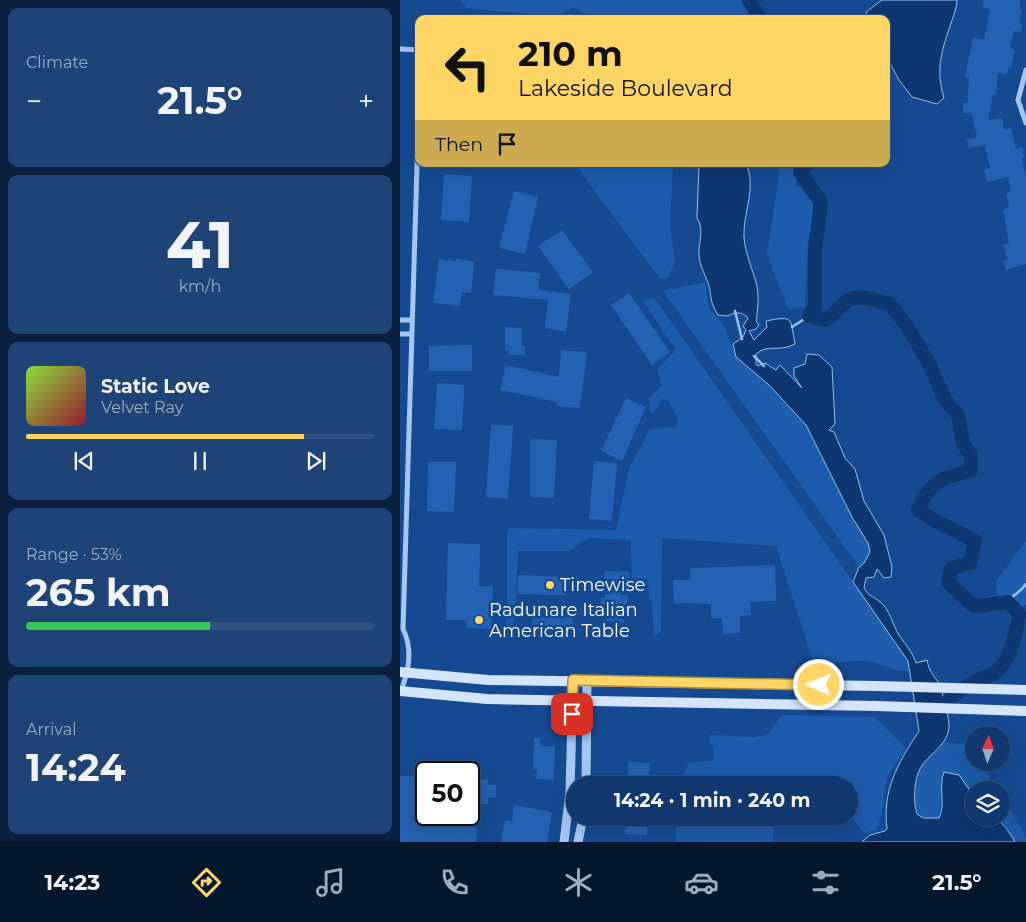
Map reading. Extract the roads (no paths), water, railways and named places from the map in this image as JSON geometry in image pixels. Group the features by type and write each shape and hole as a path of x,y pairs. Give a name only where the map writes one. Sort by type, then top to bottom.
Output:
{"main road":[{"path":"404,673 488,680 587,680 1026,690"},
{"path":"400,691 487,699 877,706 1026,711"}],"street":[{"path":"400,49 415,50"},
{"path":"1026,70 1018,100 1026,123"},
{"path":"400,691 409,642 401,630 417,167"},
{"path":"400,320 411,320"},
{"path":"400,334 410,334"},
{"path":"564,842 570,792 573,680"},
{"path":"586,776 587,680"},
{"path":"578,842 581,826"}],"waterway":[{"path":"749,0 758,15"},
{"path":"805,167 800,172 821,202 815,248 815,307 809,316 825,320 844,303 859,297 890,304 906,325 929,363 945,400 958,415 963,443 971,456 971,471 938,482 927,493 918,510 975,541 970,563 951,568 948,582 974,606 1008,602 1019,614 1010,653 1006,660 994,673 959,691 948,700 935,718"},
{"path":"735,311 742,339"},
{"path":"792,327 809,316"},
{"path":"754,356 764,366"},
{"path":"1008,602 1026,584"}],"place":[{"name":"Timewise","path":"550,585"},
{"name":"Radunare Italian American Table","path":"479,620"}]}
